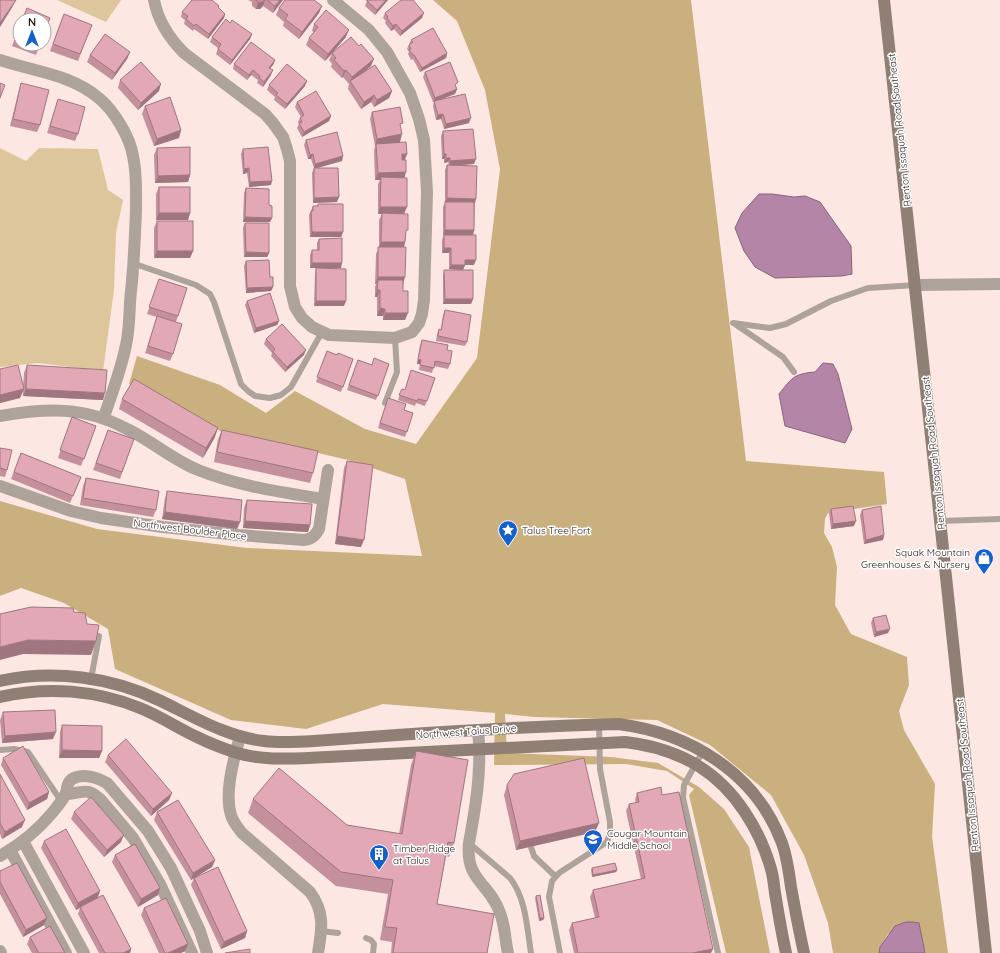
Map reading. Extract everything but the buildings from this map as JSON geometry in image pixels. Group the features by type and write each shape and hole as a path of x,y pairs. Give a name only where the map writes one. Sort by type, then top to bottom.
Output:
{"street":[{"path":"154,0 164,29 184,53 264,114 273,123 283,137 287,149 291,172 290,286 296,307 302,318 312,327 329,335 395,338 412,332 419,323 422,314 424,300 427,192 424,140 410,93 401,74 387,52 368,30 333,0"},
{"name":"Renton Issaquah Road Southeast","path":"884,0 916,285 986,953"},
{"path":"0,60 18,66 65,77 92,92 102,100 112,112 130,143 136,178 134,264 126,346 121,368 104,417"},
{"path":"916,285 1000,284"},
{"path":"0,416 18,413 52,411 88,413 104,417 128,429 170,455 197,469 224,479 250,486 323,499"},
{"name":"Northwest Boulder Place","path":"0,486 71,511 101,518 163,527 304,540 311,539 316,535 328,470"},
{"name":"Northwest Talus Drive","path":"0,681 36,676 65,676 91,679 129,688 216,728 240,736 263,741 290,742 599,724 636,726 672,737 703,751 729,768 749,787 763,805 773,822 782,843 788,864 804,953"},
{"name":"Northwest Talus Drive","path":"0,697 44,691 90,694 110,698 140,708 198,738 236,752 258,757 285,758 480,750 599,742 643,744 696,764 716,780 734,798 749,819 760,840 771,870 786,953"},
{"path":"478,730 480,750 477,793 469,843 469,864 494,899 500,913 508,953"},
{"path":"240,736 229,795 229,806 233,820 242,833 310,892 316,900 320,911 322,931 318,953"},
{"path":"66,953 5,853 23,841 51,814 64,797 67,784 70,780 84,776 93,777 107,783 148,831 170,868 200,931 207,953"},
{"path":"64,797 83,791 90,791 100,799 133,838 160,884 192,953"},
{"path":"23,841 84,953"}],"lane":[{"path":"134,264 196,285 210,294 241,384 248,392 255,396 270,398 281,395 292,387 322,332"},
{"path":"794,372 783,357 734,323 770,328 786,324 831,301 868,288 916,285"},
{"path":"385,403 397,372 395,338"},
{"path":"940,522 1000,519"},
{"path":"91,679 99,636"},
{"path":"560,953 549,897 552,881 556,876 607,842 608,838 610,822 600,774 599,724"},
{"path":"0,750 14,749 28,752 64,797"},
{"path":"703,751 684,785 683,798 718,953"},
{"path":"469,843 515,884 522,903 531,953"},
{"path":"531,847 534,856 556,876"},
{"path":"322,931 338,933"},
{"path":"366,938 371,940 374,944 373,953"}],"shaded area":[{"path":"57,0 121,0 106,22"},
{"path":"433,0 691,0 746,461 884,472 887,504 828,513 825,519 824,533 832,547 837,567 835,605 851,634 907,657 909,685 899,711 904,730 935,784 932,837 948,953 925,953 919,924 888,934 880,947 879,953 833,953 828,923 804,855 771,795 710,745 657,720 534,717 505,714 507,753 611,757 658,763 699,787 724,809 749,847 770,953 726,953 689,795 694,789 667,771 626,764 494,765 495,713 383,704 306,729 231,720 115,669 108,629 64,603 21,588 0,596 0,501 97,529 247,548 422,556 405,479 348,460 222,432 129,384 137,356 220,385 266,413 295,391 365,429 416,444 477,358 500,169 485,90 457,21"},
{"path":"0,148 26,161 39,148 98,149 108,190 123,200 116,233 114,290 103,371 38,363 0,367"},
{"path":"759,194 794,197 805,196 820,202 851,246 852,274 842,276 775,278 755,267 744,251 735,228 742,213"},
{"path":"823,363 833,364 838,374 852,429 845,443 785,426 779,394 794,378 802,374 815,372"},
{"path":"906,922 919,923 925,953 879,953 880,947 895,926"}],"place":[{"name":"Talus Tree Fort","path":"508,547"},
{"name":"Squak Mountain Greenhouses & Nursery","path":"984,575"},
{"name":"Cougar Mountain Middle School","path":"593,856"},
{"name":"Timber Ridge at Talus","path":"379,871"}]}
